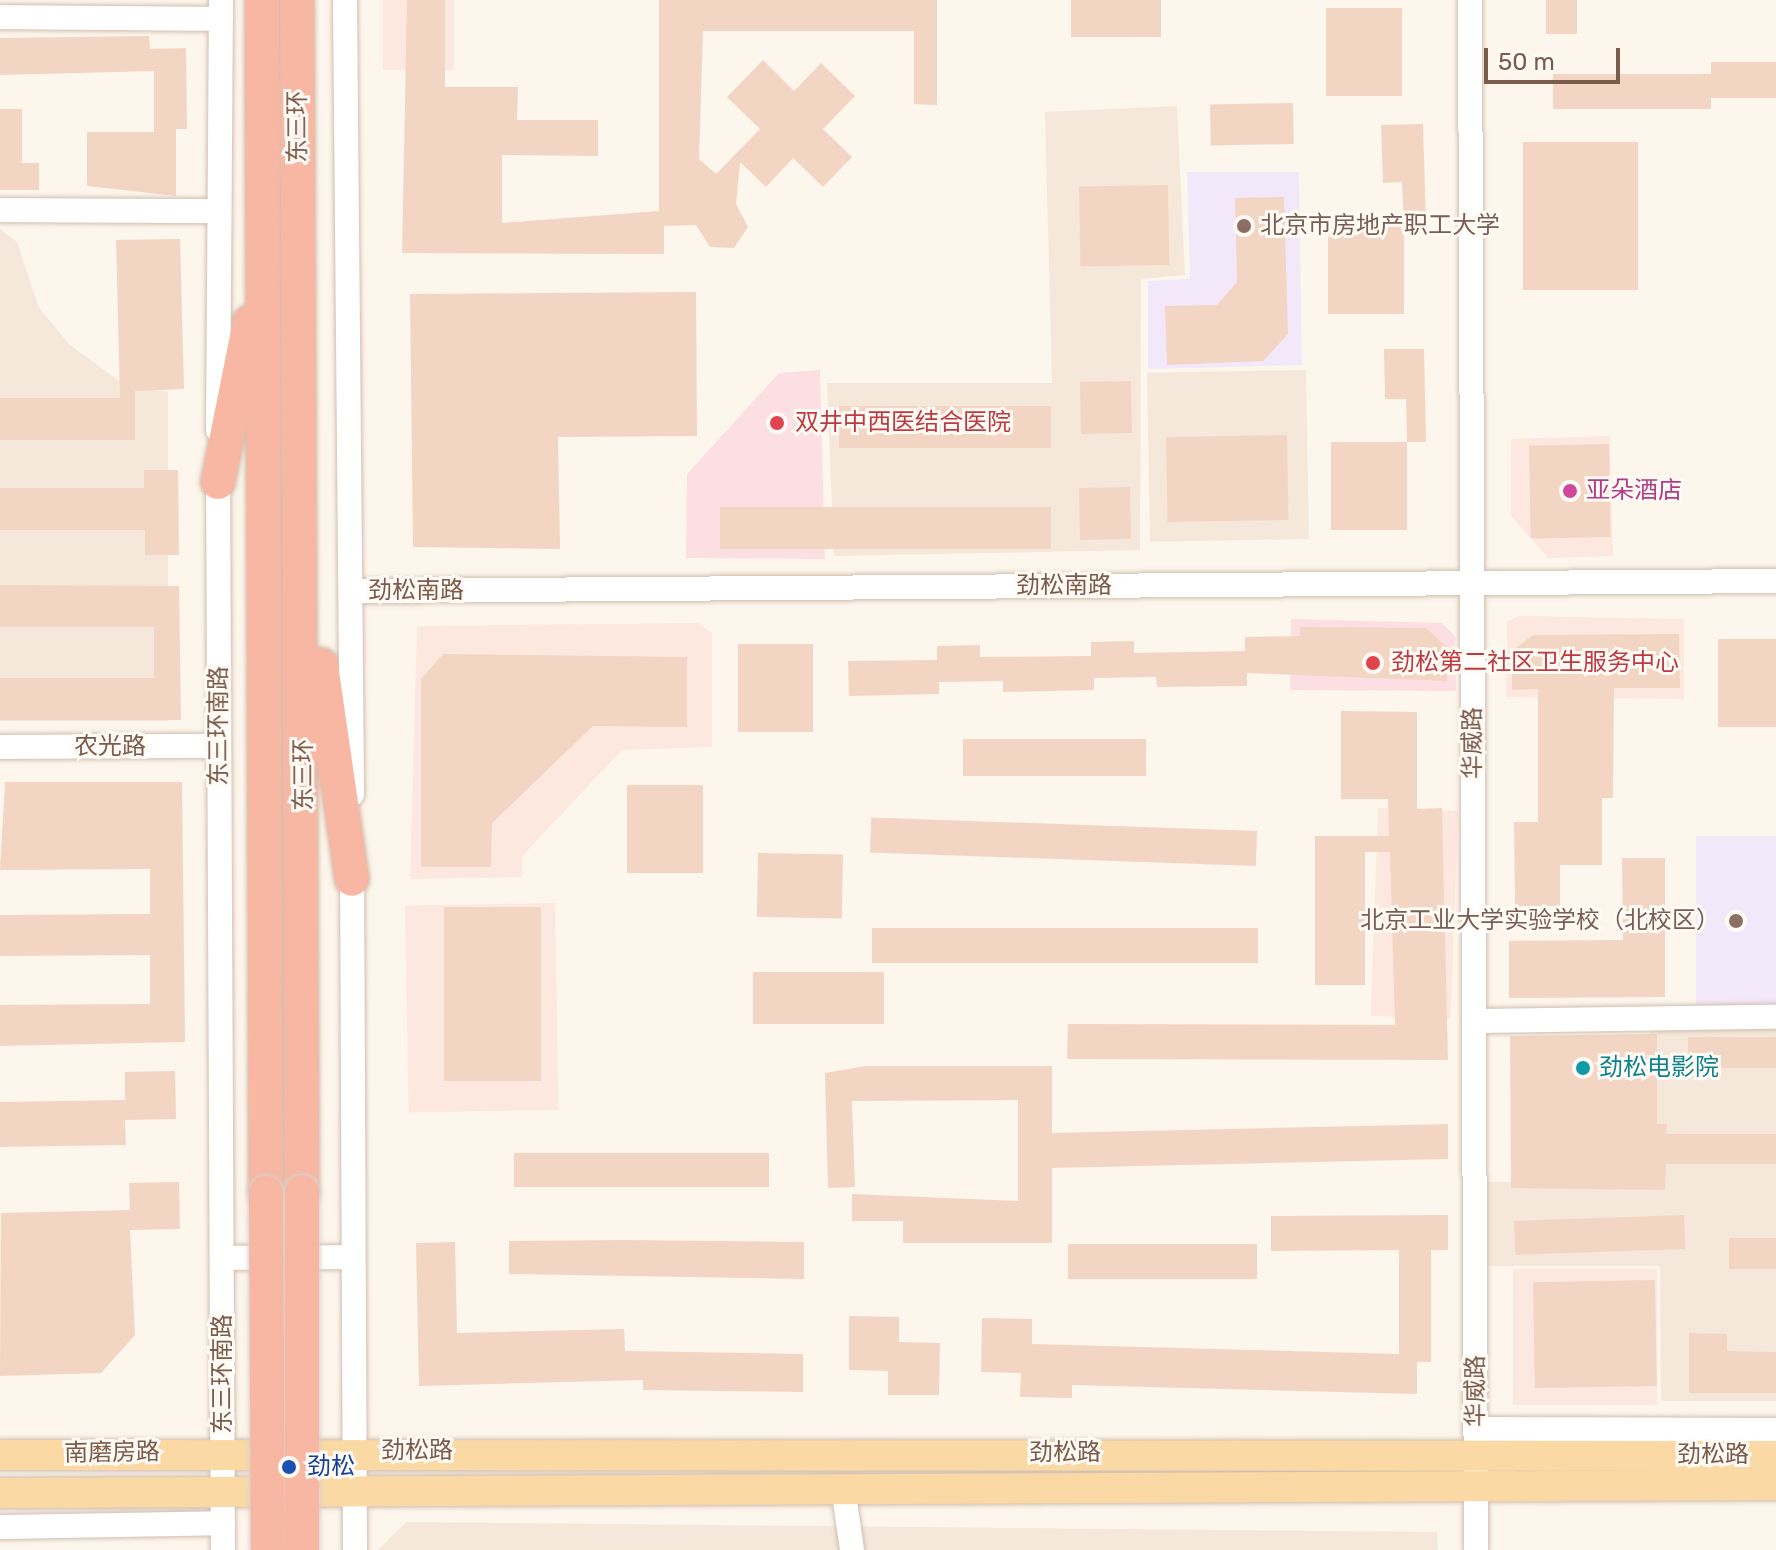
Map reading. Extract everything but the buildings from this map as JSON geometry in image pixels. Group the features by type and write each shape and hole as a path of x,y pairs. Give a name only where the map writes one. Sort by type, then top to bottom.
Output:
{"highway":[{"name":"东三环","path":"297,0 305,550 302,1550"},
{"name":"东三环","path":"261,7 268,1550"},
{"path":"218,482 264,251"},
{"path":"305,550 352,879"}],"main road":[{"name":"劲松路","path":"224,1452 1476,1442 1776,1456"},
{"name":"南磨房路","path":"0,1455 224,1452"},
{"name":"劲松路","path":"223,1490 1776,1485"},
{"name":"南磨房路","path":"0,1493 223,1490"}],"street":[{"path":"345,0 352,591 355,1550"},
{"name":"华威路","path":"1470,0 1476,1550"},
{"path":"0,17 221,9"},
{"name":"东三环南路","path":"221,9 218,482 223,1550"},
{"path":"0,210 218,211"},
{"name":"劲松南路","path":"352,591 1776,581"},
{"name":"农光路","path":"0,747 219,746"},
{"path":"1474,1021 1776,1017"},
{"path":"223,1258 353,1257"},
{"path":"1476,1442 1776,1430"},
{"path":"843,1488 852,1550"},
{"path":"0,1527 223,1523"}],"shaded area":[{"path":"383,0 454,0 454,70 383,70"},
{"path":"1177,106 1185,275 1141,279 1140,550 834,556 827,383 1052,383 1045,112"},
{"name":"北京市房地产职工大学","path":"1187,172 1299,172 1302,365 1148,369 1148,281 1190,279"},
{"path":"0,229 17,242 39,308 70,345 126,386 168,392 168,721 0,721"},
{"name":"双井中西医结合医院","path":"820,370 825,559 686,558 687,474 779,373"},
{"path":"1306,370 1309,539 1150,542 1147,373"},
{"name":"亚朵酒店","path":"1610,436 1613,556 1548,558 1511,516 1511,439"},
{"path":"1519,616 1684,619 1684,699 1506,697 1507,622"},
{"name":"劲松第二社区卫生服务中心","path":"1291,619 1442,623 1455,636 1456,691 1290,690"},
{"path":"698,623 712,633 712,747 622,750 522,856 522,877 410,879 417,626"},
{"path":"1378,808 1458,811 1451,1019 1371,1016"},
{"name":"北京工业大学实验学校（北校区）","path":"1696,836 1776,836 1776,1005 1696,1005"},
{"path":"555,903 559,1110 409,1113 405,906"},
{"path":"1650,1026 1776,1027 1776,1401 1661,1401 1660,1266 1486,1266 1486,1182 1651,1181"},
{"path":"1513,1269 1657,1269 1657,1405 1513,1405"},
{"path":"406,1522 1437,1532 1438,1550 378,1550"}],"place":[{"name":"北京市房地产职工大学","path":"1244,226"},
{"name":"双井中西医结合医院","path":"777,423"},
{"name":"亚朵酒店","path":"1570,491"},
{"name":"劲松第二社区卫生服务中心","path":"1373,663"},
{"name":"北京工业大学实验学校（北校区）","path":"1736,921"},
{"name":"劲松电影院","path":"1583,1068"},
{"name":"劲松","path":"289,1467"}]}
